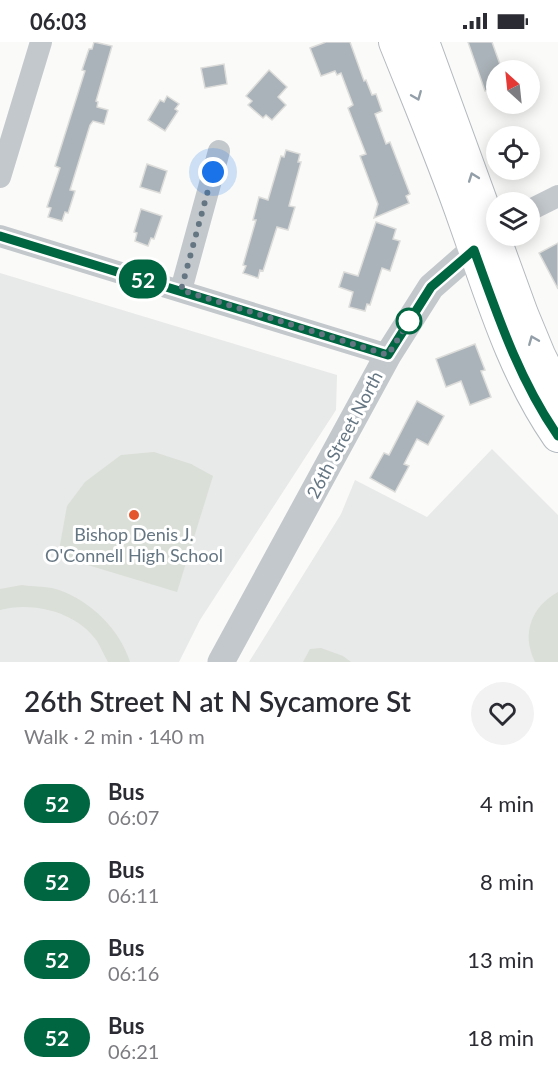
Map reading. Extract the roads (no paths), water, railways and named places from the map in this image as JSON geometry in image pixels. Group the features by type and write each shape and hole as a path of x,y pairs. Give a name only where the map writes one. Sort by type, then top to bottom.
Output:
{"main road":[{"path":"395,42 442,129"},
{"path":"423,42 466,224 486,236"},
{"path":"490,246 517,363 543,415 558,436"},
{"path":"492,246 558,393"}],"street":[{"path":"0,177 41,42"},
{"path":"181,290 219,151"},
{"path":"540,205 558,196"},
{"path":"0,236 388,355"},
{"name":"26th Street North","path":"221,662 388,355 431,287 486,239"}],"place":[{"name":"Bishop Denis J. O'Connell High School","path":"134,515"}]}
